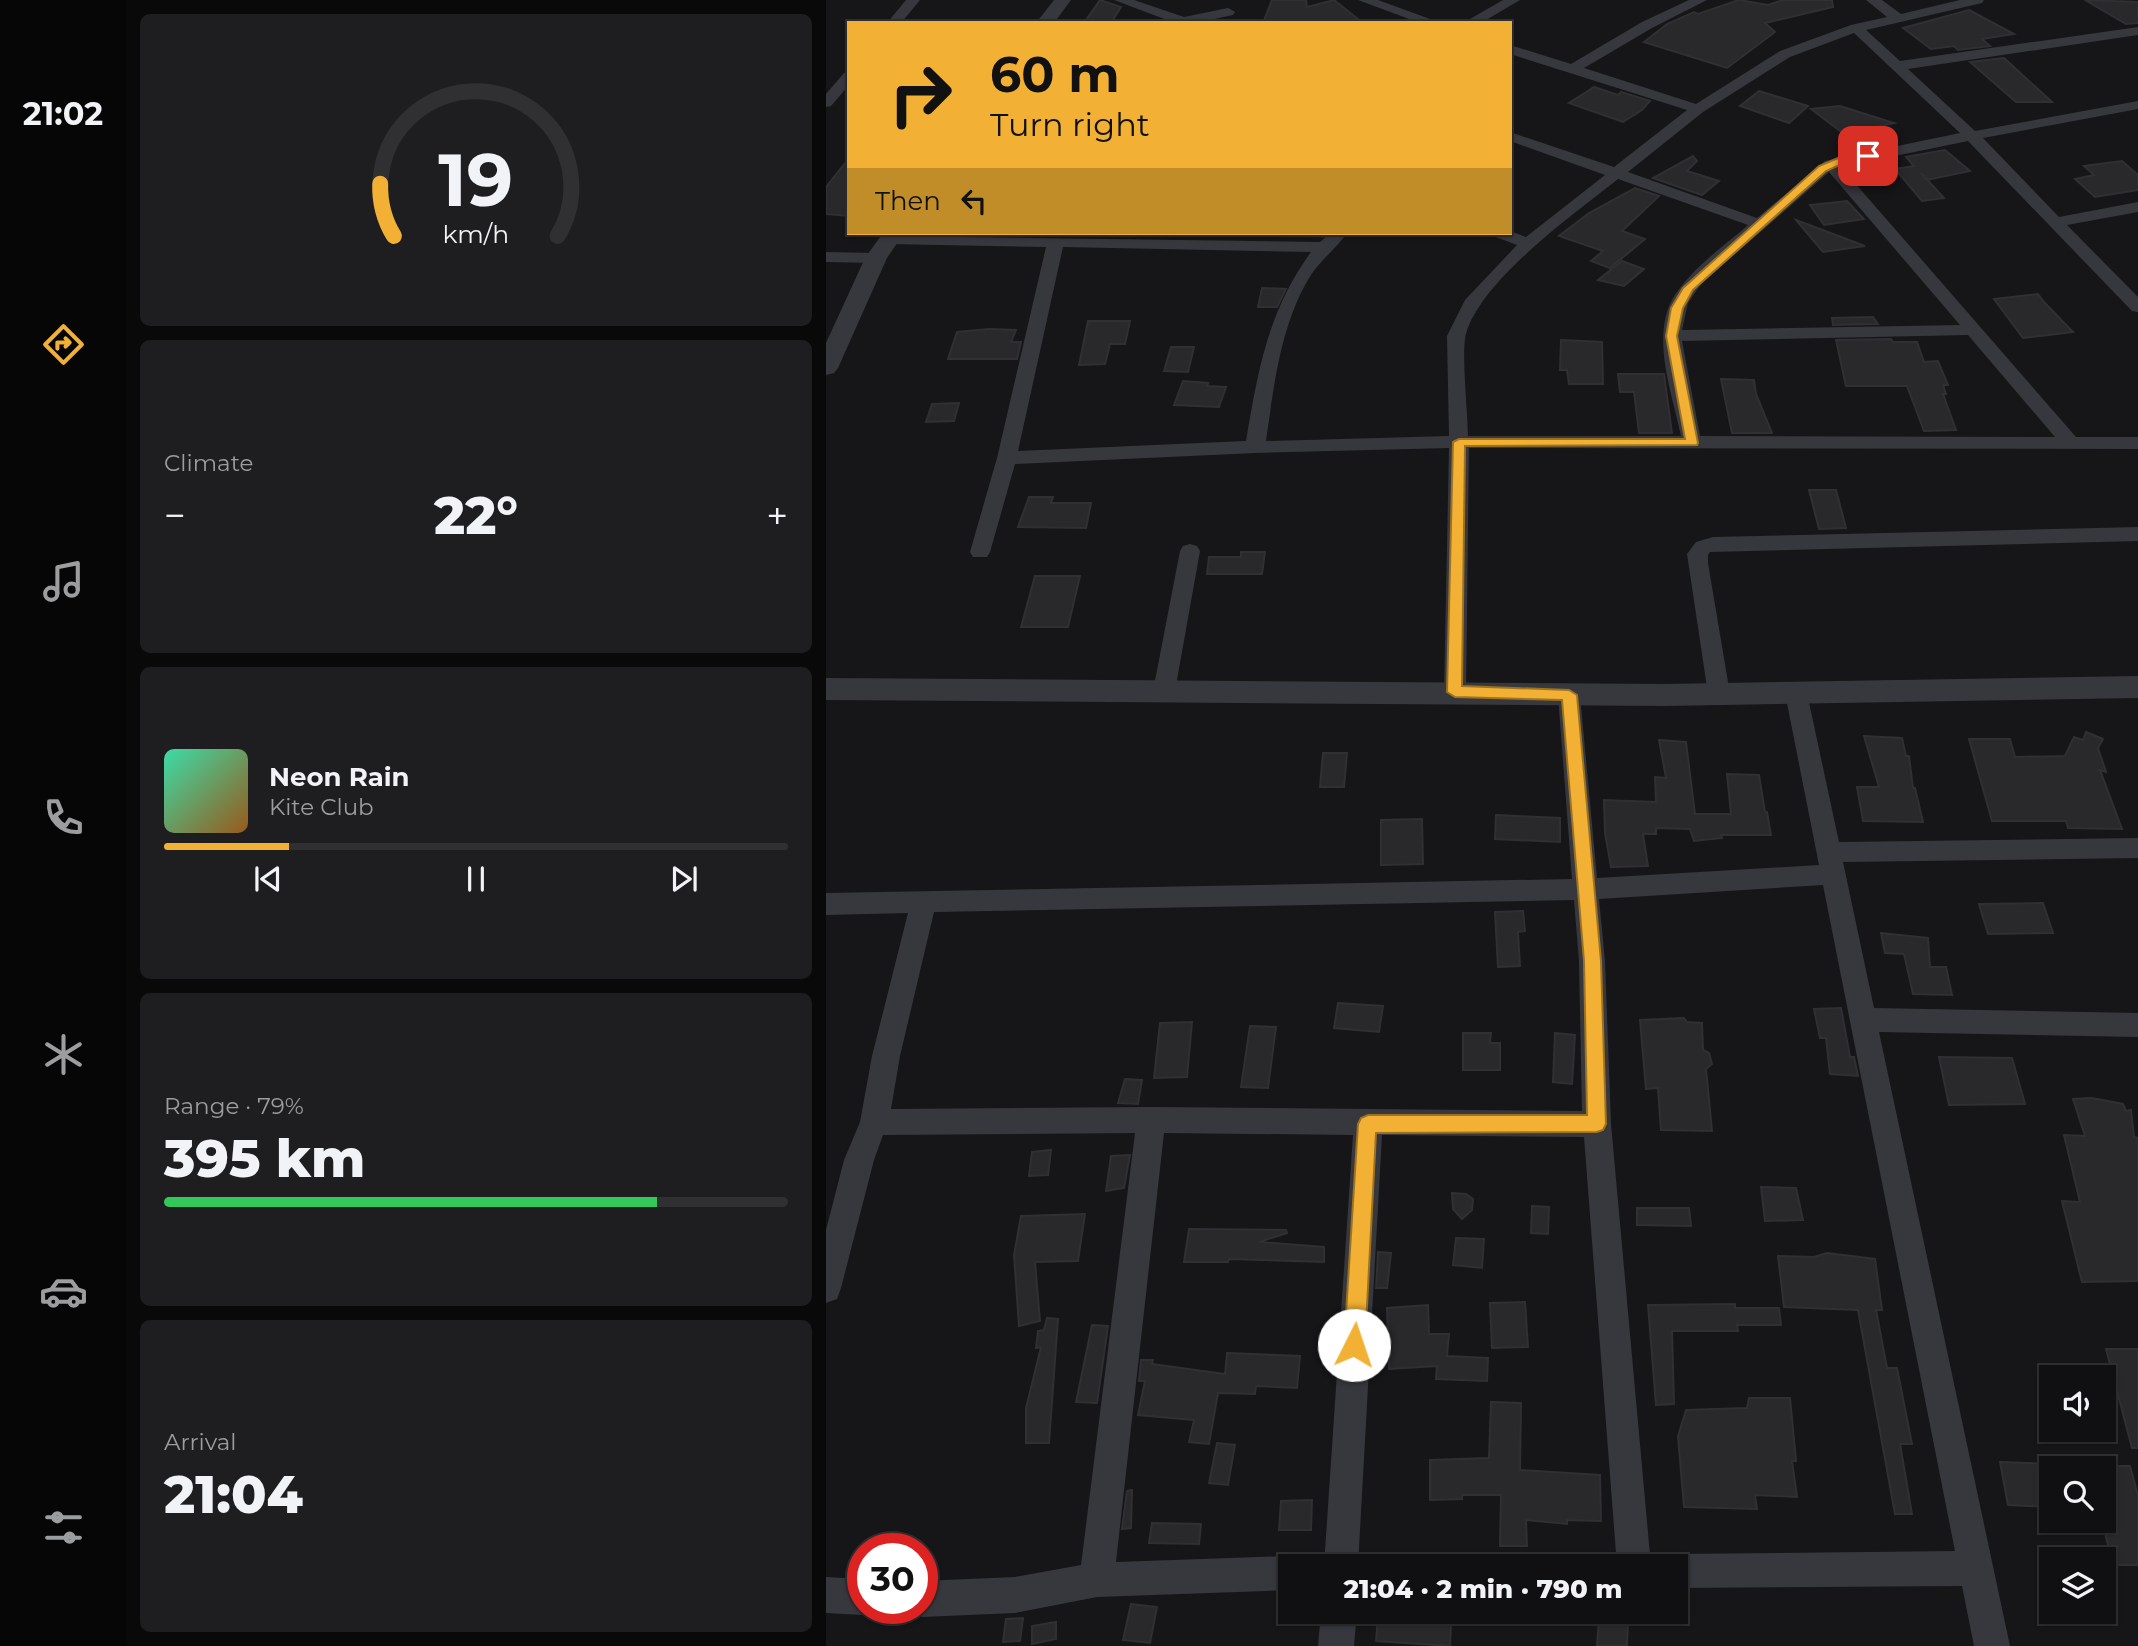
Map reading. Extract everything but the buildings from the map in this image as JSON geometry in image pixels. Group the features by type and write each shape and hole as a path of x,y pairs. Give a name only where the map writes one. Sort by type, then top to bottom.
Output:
{"street":[{"path":"896,21 913,0"},
{"path":"1047,21 1063,0"},
{"path":"1121,0 1183,21"},
{"path":"1365,0 1428,21"},
{"path":"1474,21 1513,0"},
{"path":"1572,69 1647,25 1700,0"},
{"path":"1873,0 1898,18"},
{"path":"1455,692 1459,442 1456,336 1471,304 1528,243 1698,109 1786,54 1856,28 1977,0"},
{"path":"1190,21 1230,12"},
{"path":"1856,28 1973,137 2138,307"},
{"path":"1896,65 2138,31"},
{"path":"1512,50 1698,109"},
{"path":"826,103 847,78"},
{"path":"1692,443 1672,336 1677,308 1689,288 1830,164 2138,105"},
{"path":"1512,137 1760,224"},
{"path":"1830,164 2071,443"},
{"path":"2057,222 2138,207"},
{"path":"1255,447 1272,344 1297,284 1322,247 1337,235"},
{"path":"1505,235 1528,243"},
{"path":"826,257 886,243 1056,241 1322,247"},
{"path":"980,552 1007,458 1056,241"},
{"path":"827,362 886,243"},
{"path":"1672,336 1974,330"},
{"path":"1007,458 1255,447 1459,442 2138,443"},
{"path":"1719,694 1697,554 1703,547 2138,534"},
{"path":"1164,691 1190,551"},
{"path":"826,689 1569,695 2138,687"},
{"path":"1796,693 1992,1646"},
{"path":"1569,695 1592,961 1597,1124 1633,1554"},
{"path":"826,904 1587,889 1831,863 2138,848"},
{"path":"826,1288 859,1160 874,1122 886,1056 924,901"},
{"path":"1863,1020 2138,1025"},
{"path":"874,1122 1151,1120 1597,1124"},
{"path":"1097,1580 1151,1120"},
{"path":"1343,1554 1368,1124"},
{"path":"1688,1571 1976,1569"},
{"path":"938,1598 1015,1595 1097,1580 1278,1573"},
{"path":"826,1595 847,1596"},
{"path":"1336,1646 1338,1624"}],"shaded area":[{"path":"1147,235 1331,235 1329,238"}],"route":[{"path":"1354,1345 1368,1124 1597,1124 1592,961 1569,695 1455,692 1459,442 1692,443 1672,336 1672,324 1677,308 1689,288 1823,169 1842,160 1868,156"}]}
